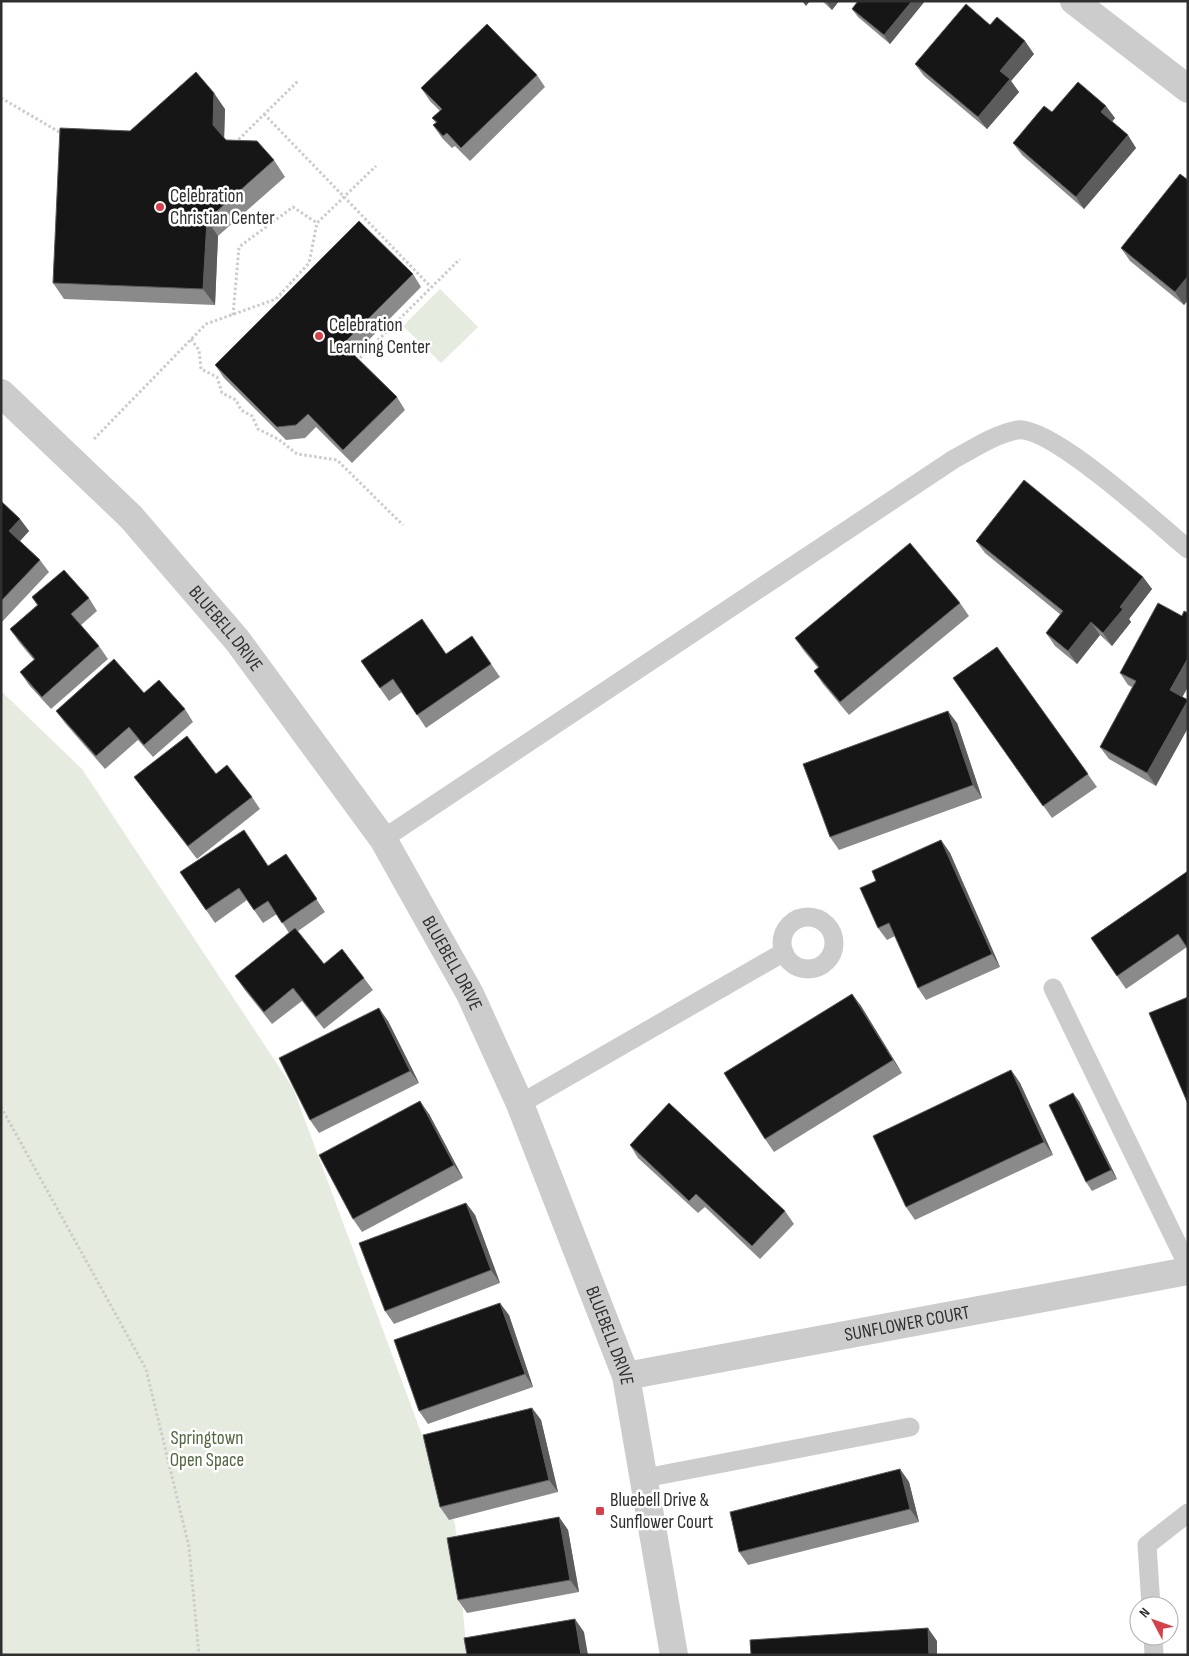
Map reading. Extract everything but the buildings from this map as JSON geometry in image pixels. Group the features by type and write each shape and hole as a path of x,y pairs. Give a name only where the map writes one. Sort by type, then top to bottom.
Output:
{"street":[{"path":"1074,1 1188,89"},
{"name":"BLUEBELL DRIVE","path":"1,393 131,517 237,640 383,839 470,994 520,1104 626,1376 674,1655"},
{"name":"SUNFLOWER COURT","path":"626,1376 1188,1270"}],"lane":[{"path":"383,839 954,459 994,439 1018,430 1040,435 1079,459 1188,549"},
{"path":"520,1104 784,952"},
{"path":"1053,988 1188,1266"},
{"path":"645,1478 910,1427"},
{"path":"1150,1596 1147,1545 1188,1513"}],"path":[{"path":"230,147 299,80"},
{"path":"1,98 70,138"},
{"path":"264,114 343,198 431,287"},
{"path":"73,461 206,324 276,299 309,263 317,223 376,166"},
{"path":"233,315 239,247 294,207 317,223"},
{"path":"360,358 460,259"},
{"path":"191,339 199,350 201,369 217,377 222,393 236,400 240,410 252,416 258,430 278,439 297,454 337,460 403,525"},
{"path":"1,1107 146,1369 189,1547 199,1655"}],"green space":[{"path":"440,289 478,327 441,363 403,326"},
{"name":"Springtown Open Space","path":"1,691 82,769 293,1088 455,1524 467,1655 1,1655"}],"place":[{"name":"Celebration Christian Center","path":"160,207"},
{"name":"Celebration Learning Center","path":"319,336"},
{"name":"Bluebell Drive & Sunflower Court","path":"600,1511"}]}
